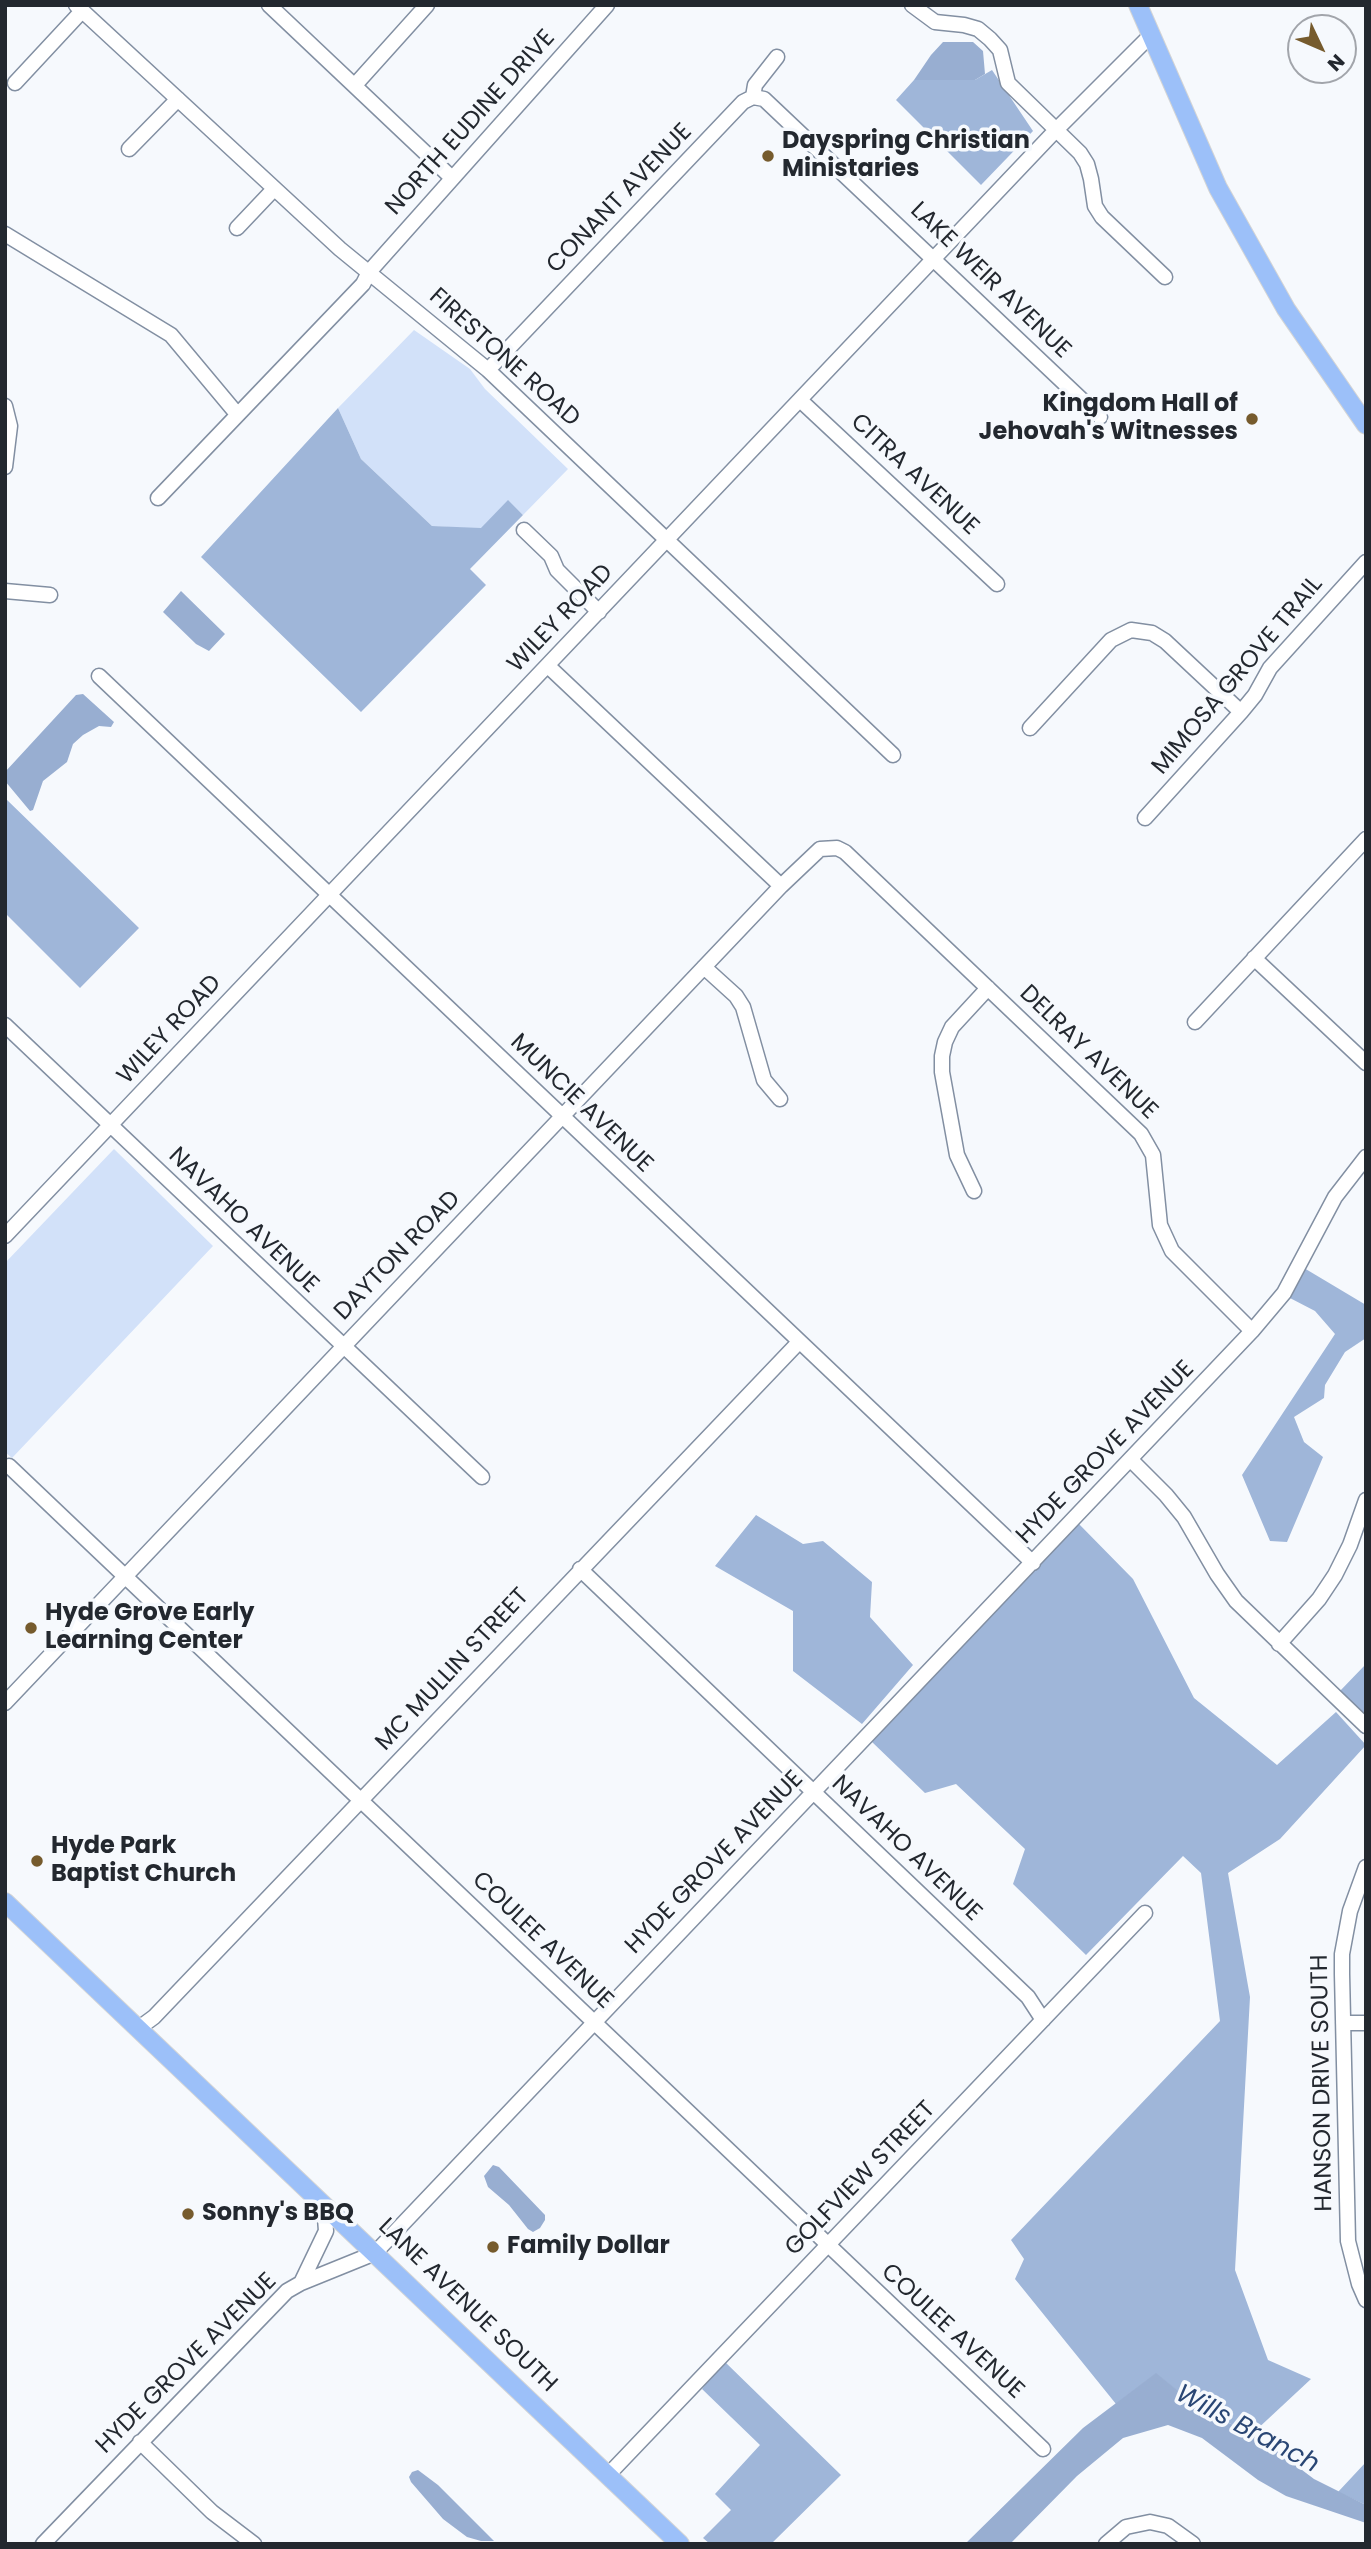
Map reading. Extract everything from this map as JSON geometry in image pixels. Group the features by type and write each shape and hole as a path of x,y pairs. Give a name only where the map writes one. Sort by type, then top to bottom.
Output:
{"main road":[{"path":"1138,5 1224,199 1286,309 1366,425"},
{"name":"LANE AVENUE SOUTH","path":"9,1913 139,2028 680,2544"}],"street":[{"path":"269,5 452,178"},
{"path":"355,85 427,5"},
{"name":"NORTH EUDINE DRIVE","path":"158,498 363,284 369,272 607,5"},
{"path":"912,5 935,22 978,29 990,39 1000,50 1008,83 1080,153 1087,164 1092,195 1102,217 1165,278"},
{"path":"15,83 79,8"},
{"name":"FIRESTONE ROAD","path":"79,8 340,249 488,370 893,755"},
{"name":"WILEY ROAD","path":"5,1236 1056,130 1151,35"},
{"name":"CONANT AVENUE","path":"488,370 743,102 753,97 755,85 777,57"},
{"name":"LAKE WEIR AVENUE","path":"753,97 764,99 1100,417"},
{"path":"129,149 178,99"},
{"path":"237,228 274,189"},
{"path":"5,234 171,335 237,414"},
{"name":"CITRA AVENUE","path":"800,400 997,584"},
{"path":"5,406 10,426 5,467"},
{"path":"524,530 551,556 557,570 599,612"},
{"name":"MIMOSA GROVE TRAIL","path":"1145,818 1241,712 1255,695 1270,668 1366,562"},
{"path":"5,591 50,595"},
{"path":"1030,728 1111,640 1131,630 1152,633 1165,641 1241,712"},
{"path":"548,666 780,886"},
{"name":"MUNCIE AVENUE","path":"99,676 1032,1563"},
{"path":"1195,1022 1366,839"},
{"name":"DAYTON ROAD","path":"5,1703 780,886 813,854 829,847"},
{"name":"DELRAY AVENUE","path":"829,847 845,852 1141,1134 1153,1155 1160,1225 1172,1251 1252,1331"},
{"path":"1254,958 1366,1063"},
{"path":"704,967 736,996 743,1007 764,1080 780,1099"},
{"path":"974,1191 957,1155 942,1072 942,1056 952,1027 988,988"},
{"name":"NAVAHO AVENUE","path":"5,1026 482,1477"},
{"name":"HYDE GROVE AVENUE","path":"44,2543 287,2291 375,2253 595,2023 1252,1331 1284,1293 1335,1197 1366,1157"},
{"name":"MC MULLIN STREET","path":"139,2028 161,2009 799,1342"},
{"path":"1131,1460 1184,1517 1236,1601 1366,1726"},
{"name":"COULEE AVENUE","path":"9,1466 1043,2449"},
{"path":"1279,1644 1319,1599 1335,1575 1350,1545 1366,1500"},
{"name":"NAVAHO AVENUE","path":"580,1569 1028,1997 1043,2020"},
{"name":"HANSON DRIVE SOUTH","path":"1366,1867 1350,1911 1342,1954 1349,2241 1356,2274 1366,2300"},
{"name":"GOLFVIEW STREET","path":"608,2475 1145,1913"},
{"path":"1343,2023 1366,2023"},
{"path":"301,2283 326,2231 324,2204"},
{"path":"140,2442 212,2512 254,2544"},
{"path":"1107,2544 1126,2526 1150,2522 1168,2526 1193,2544"}],"shaded area":[{"path":"943,42 973,42 983,51 985,74 975,80 914,80"},
{"path":"992,70 1033,131 981,185 896,100 914,80 975,80"},
{"path":"414,330 470,369 485,389 568,469 523,515 508,501 481,529 432,526 361,459 338,408"},
{"path":"338,408 361,459 432,526 481,528 508,500 523,515 470,569 486,585 361,712 201,557"},
{"path":"181,591 225,634 209,651 196,644 163,612"},
{"path":"83,694 114,722 111,727 99,726 73,744 67,762 43,781 33,810 30,811 5,781 5,772 76,695"},
{"path":"5,798 139,928 80,988 5,913"},
{"path":"114,1149 213,1246 12,1458 5,1452 5,1263"},
{"path":"1304,1268 1366,1305 1366,1338 1345,1352 1325,1385 1324,1398 1294,1417 1304,1442 1323,1457 1287,1542 1270,1541 1242,1475 1335,1334 1315,1311 1288,1297"},
{"path":"756,1515 803,1544 823,1541 872,1582 870,1617 913,1665 862,1724 793,1671 793,1611 715,1566"},
{"path":"1078,1523 1133,1579 1194,1698 1277,1765 1336,1712 1366,1745 1280,1839 1228,1873 1250,1997 1235,2270 1268,2360 1311,2379 1253,2433 1207,2414 1156,2374 1116,2404 1015,2279 1024,2259 1011,2240 1220,2021 1201,1873 1183,1856 1086,1955 1013,1884 1025,1849 956,1784 925,1793 872,1742"},
{"path":"1366,1664 1366,1717 1339,1692"},
{"path":"493,2165 499,2167 545,2215 540,2228 533,2232 528,2229 509,2205 488,2187 484,2176"},
{"path":"724,2361 841,2475 771,2544 710,2544 703,2538 731,2510 715,2494 760,2445 702,2389"},
{"name":"Wills Branch","path":"1156,2373 1207,2414 1253,2433 1314,2479 1366,2505 1366,2523 1286,2496 1258,2480 1202,2438 1168,2425 1123,2438 1077,2476 1010,2544 965,2544 1083,2428"},
{"path":"1366,2462 1366,2505 1338,2492"},
{"path":"418,2470 438,2485 494,2541 467,2537 443,2519 411,2482 409,2477 412,2472"}],"place":[{"name":"Dayspring Christian Ministaries","path":"768,156"},
{"name":"Kingdom Hall of Jehovah's Witnesses","path":"1252,419"},
{"name":"Hyde Grove Early Learning Center","path":"31,1628"},
{"name":"Hyde Park Baptist Church","path":"37,1861"},
{"name":"Sonny's BBQ","path":"188,2214"},
{"name":"Family Dollar","path":"493,2247"}]}
